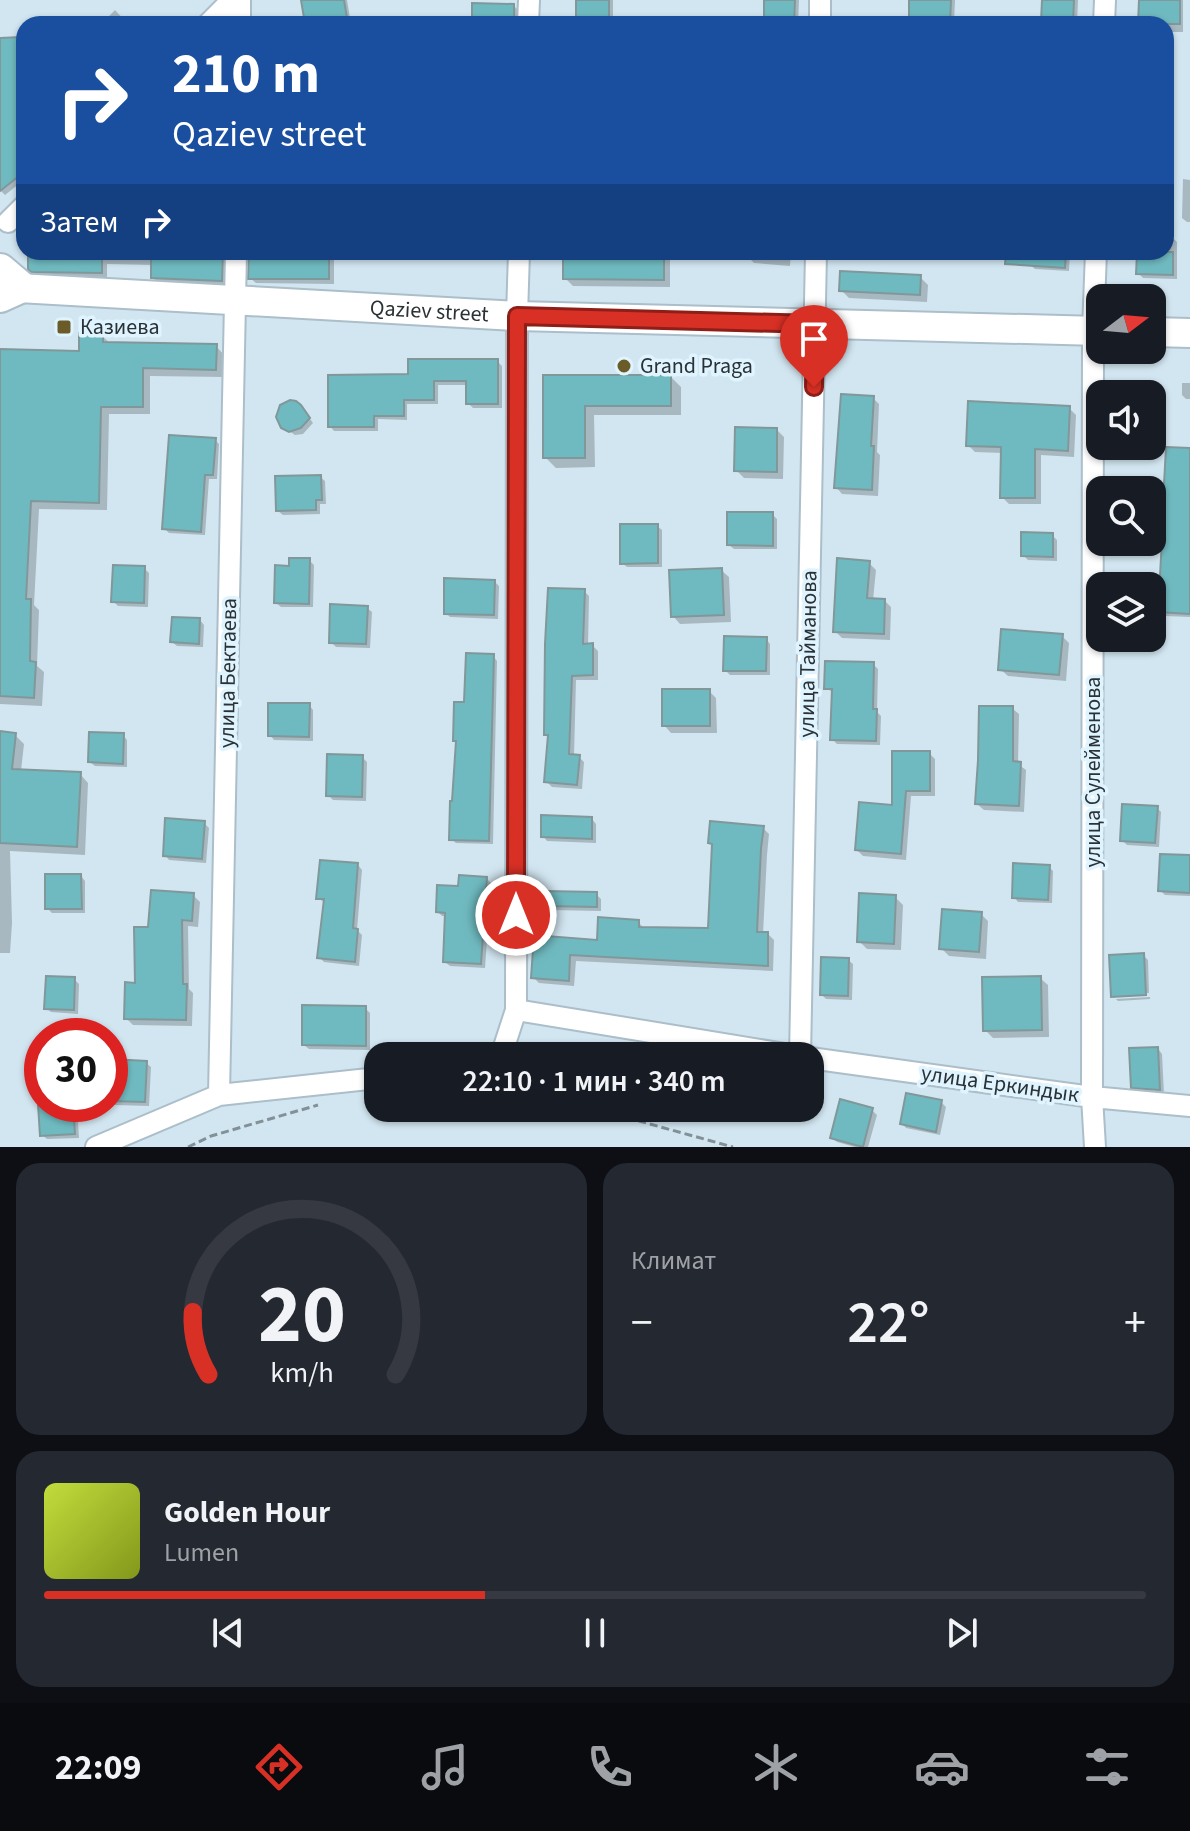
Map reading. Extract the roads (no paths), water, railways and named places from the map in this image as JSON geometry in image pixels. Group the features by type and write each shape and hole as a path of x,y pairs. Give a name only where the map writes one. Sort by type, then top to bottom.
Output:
{"street":[{"path":"216,16 232,0"},
{"path":"8,222 16,214"},
{"name":"улица Бектаева","path":"219,1095 236,260"},
{"path":"506,1042 516,1010 519,260"},
{"name":"улица Тайманова","path":"799,1042 816,260"},
{"name":"улица Сулейменова","path":"1096,260 1096,284"},
{"name":"Qaziev street","path":"5,285 517,316 1086,331"},
{"path":"1166,332 1190,333"},
{"name":"улица Сулейменова","path":"1095,1147 1092,1097 1096,364"},
{"path":"516,1010 713,1042"},
{"name":"улица Еркиндык","path":"824,1060 1092,1097 1190,1106"},
{"path":"96,1147 219,1095 364,1079"}],"place":[{"name":"Казиева","path":"64,327"},
{"name":"Grand Praga","path":"624,366"}]}
